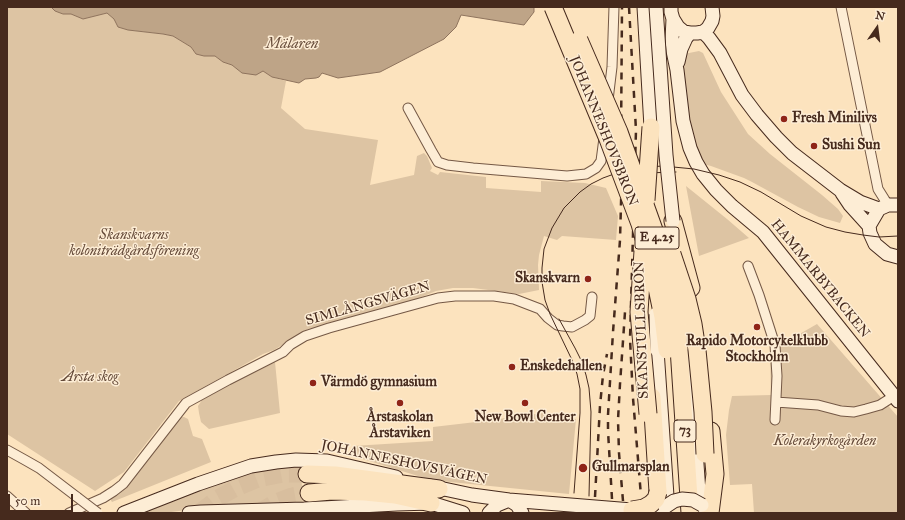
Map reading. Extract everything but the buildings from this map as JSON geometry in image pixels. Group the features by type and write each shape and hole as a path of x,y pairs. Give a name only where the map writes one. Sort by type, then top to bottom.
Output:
{"highway":[{"name":"JOHANNESHOVSBRON","path":"553,7 613,135"},
{"name":"JOHANNESHOVSBRON","path":"566,7 588,60 613,135 640,224 655,278 663,317 673,349"},
{"path":"651,127 639,312 648,414 652,487 665,512"},
{"path":"613,135 634,158 656,211 680,276 691,318 697,350 703,412 703,511"},
{"path":"613,135 642,270 656,448 658,492 656,499 651,504 635,512"},
{"path":"672,221 689,280 703,342 715,474 703,511"},
{"name":"73","path":"665,512 673,349"},
{"name":"73","path":"673,349 703,511"},
{"path":"307,474 335,475 435,496"},
{"path":"310,493 332,491 435,496"}],"main road":[{"name":"SKANSTULLSBRON","path":"644,7 654,194 657,350 667,496 665,512"},
{"path":"656,7 672,221 689,346 699,492 703,511"},
{"path":"712,7 712,21 718,40 720,53"},
{"path":"672,13 678,27 684,32 696,33 709,38 720,53 742,95 757,115 792,153 840,190 860,202 888,206"},
{"name":"HAMMARBYBACKEN","path":"672,13 673,51 677,70 683,121 690,148 696,162 703,174 716,190 732,206 763,232 896,399"},
{"name":"HAMMARBYBACKEN","path":"677,70 680,49 686,38 708,28 712,21"},
{"path":"840,190 850,205 869,226 870,233 875,244 888,254 898,259"},
{"path":"869,226 888,206"},
{"name":"JOHANNESHOVSVÄGEN","path":"124,513 198,484 251,466 296,460 327,461 385,474 435,496 463,513"},
{"name":"JOHANNESHOVSVÄGEN","path":"189,513 397,504 435,496 472,495 635,512"},
{"path":"665,512 674,500 682,499 693,500 703,511"},
{"path":"489,513 497,505 509,500 517,505 522,513"}],"street":[{"path":"408,108 438,162 447,165 473,168 567,176 586,174 596,168 601,161 604,148 612,67 614,7"},
{"path":"841,7 878,189 888,206"},
{"path":"562,51 583,84 594,94 608,98"},
{"path":"748,266 775,345 777,376 775,420"},
{"name":"SIMLÅNGSVÄGEN","path":"69,513 103,498 114,492 123,484 186,404 228,380 283,352 290,345 305,336 438,298 455,296 494,296 514,299 540,309 557,325 572,327 590,316 592,297"},
{"path":"776,402 818,405 841,411 854,412 866,410 896,399"},
{"path":"7,450 39,468 98,513"},
{"path":"7,496 26,513"}],"green space":[{"name":"Årsta skog","path":"7,7 51,7 55,11 63,14 71,14 83,19 107,13 114,19 118,27 128,30 173,36 191,47 196,54 215,56 223,62 232,65 242,73 263,71 272,77 286,81 281,108 305,129 378,140 370,185 414,175 417,156 424,153 427,156 432,168 430,171 438,175 440,172 486,177 486,188 541,192 541,181 585,183 606,188 618,216 616,240 562,236 557,240 544,236 538,265 539,290 519,294 473,288 453,288 436,291 392,309 308,329 274,350 263,354 179,401 124,472 95,491 7,434"},
{"path":"699,51 703,53 721,92 748,134 770,154 838,209 843,216 840,223 819,217 744,178 703,164 687,120 682,58 684,54"},
{"path":"686,186 727,219 749,238 699,256"},
{"name":"Kolerakyrkogården","path":"817,324 898,417 898,513 754,513 752,484 730,485 726,435 732,396 771,395 770,351"},
{"path":"275,362 280,413 209,429 201,422 198,406 202,400 230,384"},
{"path":"543,413 576,419 569,494 431,480 353,456 353,446 433,441 433,427"},
{"path":"179,417 188,419 193,436 202,439 211,462 112,502 110,499 118,494 134,478"},
{"path":"313,465 301,469 303,506 201,508 164,513 135,513 252,471"}],"water":[{"name":"Mälaren","path":"51,7 534,7 534,12 524,25 461,15 456,27 444,39 380,72 338,78 322,73 319,77 305,79 299,83 272,77 263,71 256,75 242,73 232,65 223,62 215,56 196,54 191,47 173,36 128,30 118,27 114,19 107,13 83,19 71,14 63,14 55,11"}],"tunnel":[{"path":"199,513 218,498 236,488 258,479 283,474 307,474"},
{"path":"257,513 276,502 292,496 309,493"}],"tram line":[{"path":"574,493 580,413 580,389 572,360 545,300 542,282 542,268 544,249 552,228 564,208 580,192 603,178 625,170 663,166 694,169 740,182 761,192 801,216 826,227 863,235 879,237 898,236"},
{"path":"646,173 676,172"},
{"path":"559,319 582,362 589,388 591,412 589,496"}],"railway":[{"path":"612,499 608,415 620,240 622,168 622,7"},
{"path":"629,7 636,130 630,339 641,496"},
{"path":"623,501 618,420 625,312"},
{"path":"595,497 600,406 607,354"}],"place":[{"name":"Fresh Minilivs","path":"784,119"},
{"name":"Sushi Sun","path":"814,146"},
{"name":"Skanskvarn","path":"588,279"},
{"name":"Rapido Motorcykelklubb Stockholm","path":"757,327"},
{"name":"Enskedehallen","path":"512,367"},
{"name":"Värmdö gymnasium","path":"313,383"},
{"name":"Årstaskolan Årstaviken","path":"400,403"},
{"name":"New Bowl Center","path":"525,403"},
{"name":"Gullmarsplan","path":"583,468"}],"park label":[{"name":"Skanskvarns koloniträdgårdsförening","path":"134,244"}]}
